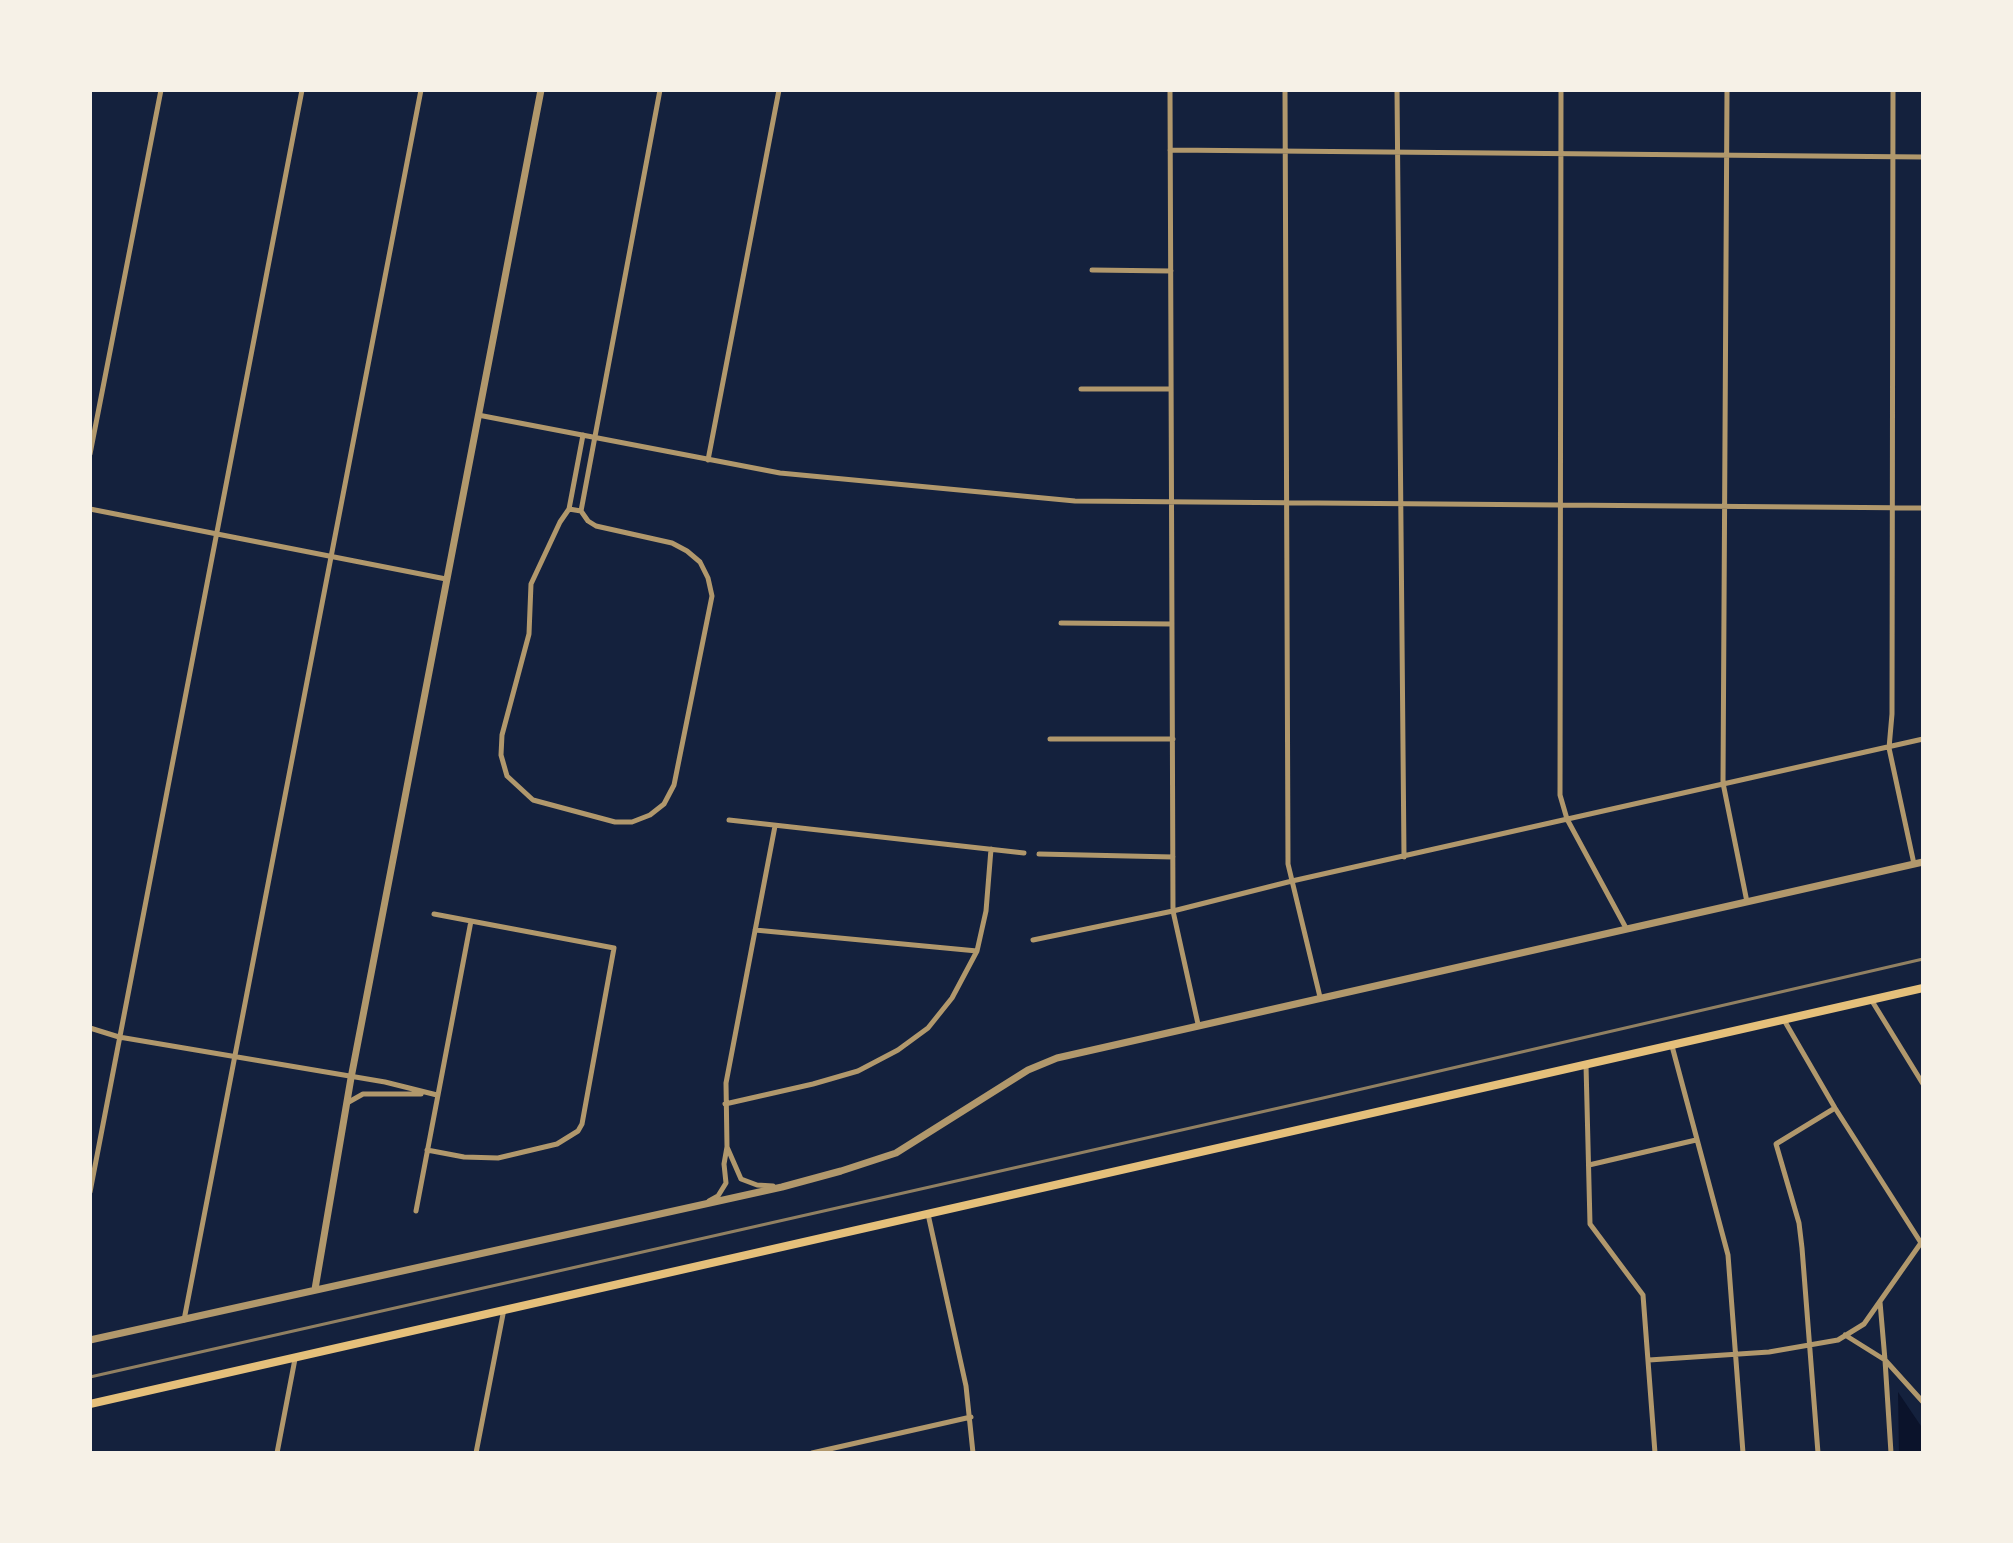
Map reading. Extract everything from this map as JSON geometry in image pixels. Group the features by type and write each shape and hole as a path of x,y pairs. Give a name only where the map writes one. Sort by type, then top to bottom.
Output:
{"main road":[{"path":"90,1404 1923,988"}],"street":[{"path":"90,454 161,90"},
{"path":"90,1192 302,90"},
{"path":"184,1320 421,90"},
{"path":"315,1289 351,1078 541,90"},
{"path":"583,435 569,509 531,584 529,634 502,735 501,755 507,776 533,800 615,822 632,822 650,815 664,804 674,785 712,596 700,562 687,551 672,543 596,526 581,511 660,90"},
{"path":"708,460 779,90"},
{"path":"1170,90 1173,911 1198,1024"},
{"path":"1285,90 1288,864 1320,997"},
{"path":"1397,90 1404,857"},
{"path":"1561,90 1560,795 1567,819 1626,928"},
{"path":"1727,90 1723,783 1747,902"},
{"path":"90,1340 782,1187 896,1153 1028,1070 1057,1058 1919,863 1889,748 1892,714 1893,90"},
{"path":"1170,150 1923,157"},
{"path":"1092,270 1171,271"},
{"path":"1081,389 1171,389"},
{"path":"477,415 780,473 1075,501 1923,508"},
{"path":"90,509 446,579"},
{"path":"569,509 581,511"},
{"path":"1061,623 1172,624"},
{"path":"1050,739 1173,739"},
{"path":"1033,940 1173,911 1292,881 1923,739"},
{"path":"729,820 1024,853"},
{"path":"703,1204 718,1196 726,1183 726,1083 775,826"},
{"path":"725,1104 858,1071 898,1050 928,1028 952,998 977,951 986,911 991,849"},
{"path":"1039,854 1173,857"},
{"path":"427,1150 464,1157 498,1158 566,1141 578,1131 582,1124 614,948 434,914"},
{"path":"416,1211 471,921"},
{"path":"755,930 977,951"},
{"path":"1871,1000 1923,1084"},
{"path":"1649,1360 1736,1355 1838,1340 1864,1324 1922,1243 1835,1108 1784,1019"},
{"path":"90,1028 119,1037 385,1082 437,1095"},
{"path":"1672,1045 1728,1255 1743,1453"},
{"path":"1586,1064 1590,1224 1643,1295 1655,1453"},
{"path":"347,1103 363,1094 430,1094"},
{"path":"1818,1453 1799,1223 1776,1144 1835,1108"},
{"path":"1589,1165 1696,1140"},
{"path":"727,1147 745,1182 782,1187"},
{"path":"928,1213 971,1417 973,1453"},
{"path":"1880,1301 1891,1453"},
{"path":"476,1453 504,1308"},
{"path":"1845,1335 1885,1360 1923,1402"},
{"path":"277,1453 295,1358"},
{"path":"812,1453 971,1417"}],"water":[{"path":"1898,1392 1923,1429 1923,1453 1899,1453"}],"railway":[{"path":"90,1377 1923,959"}]}
